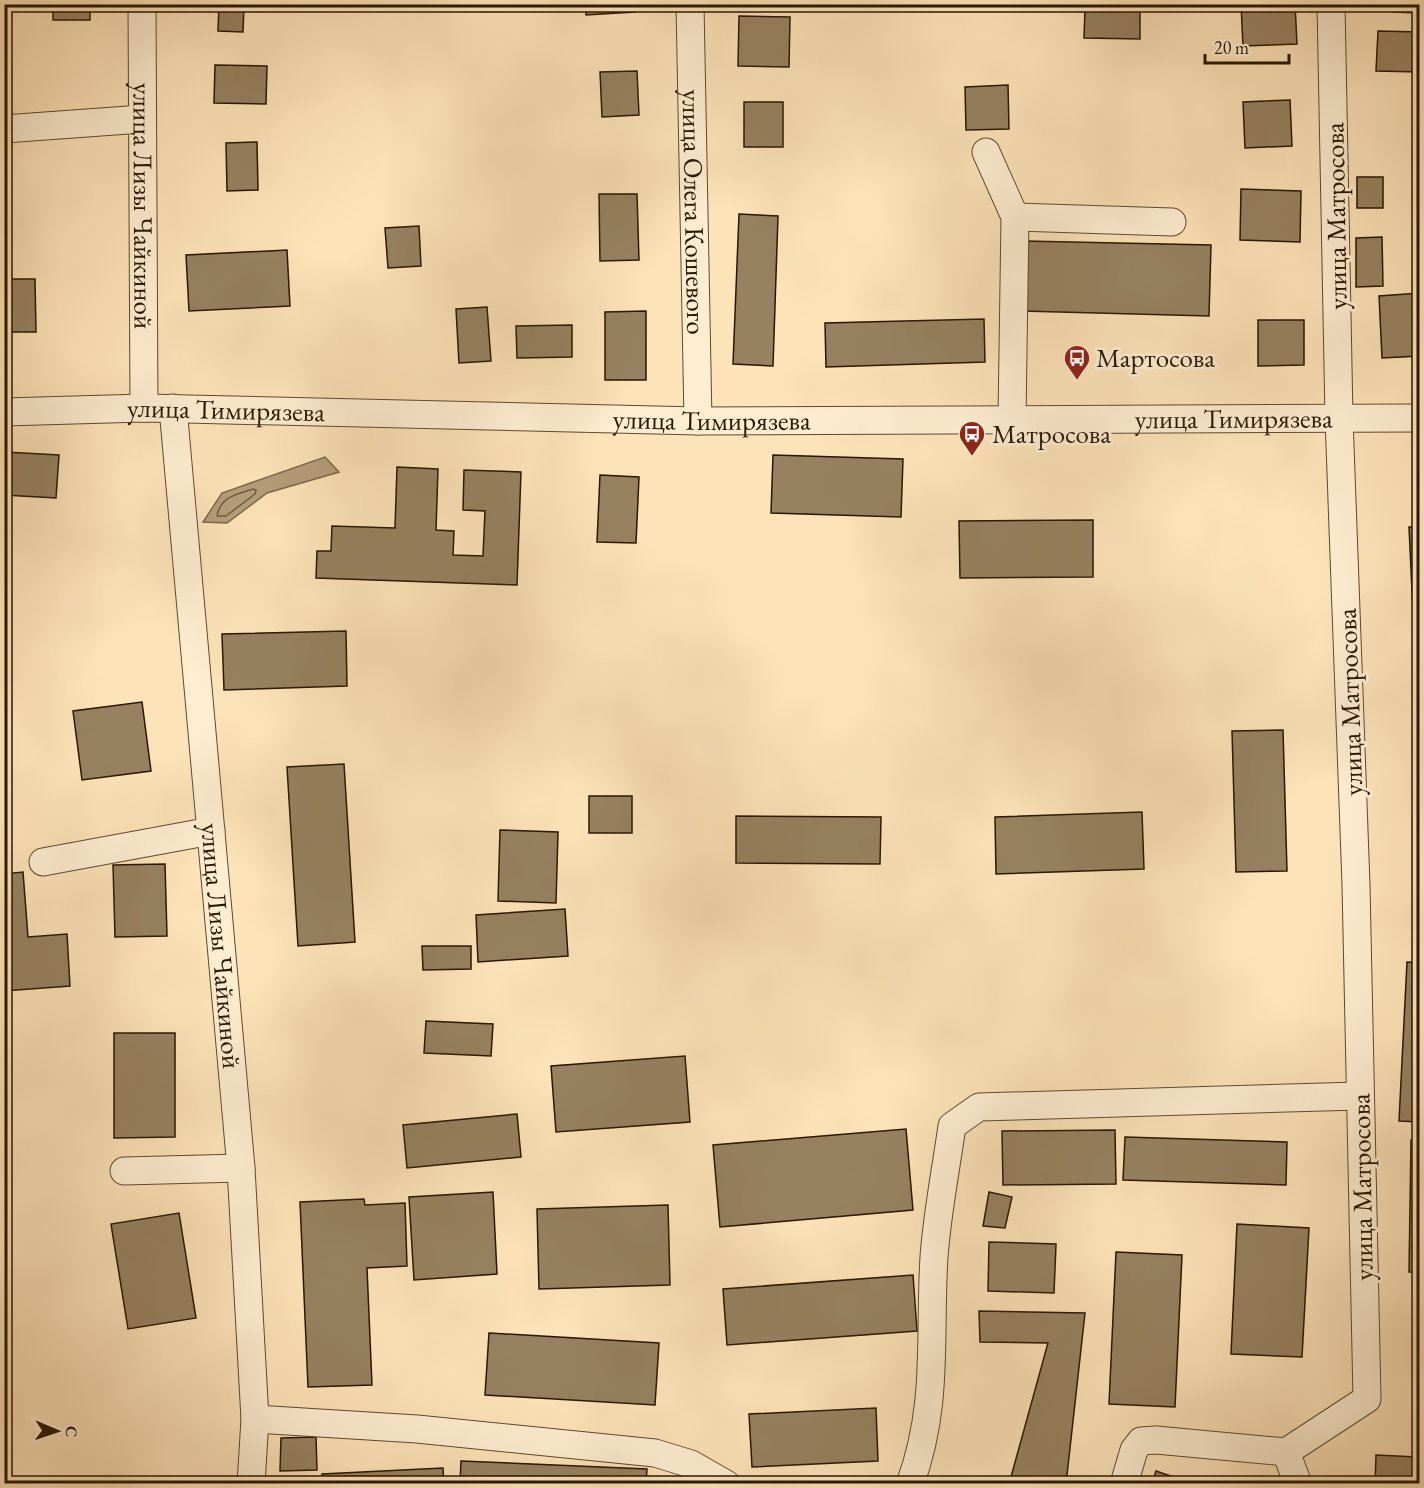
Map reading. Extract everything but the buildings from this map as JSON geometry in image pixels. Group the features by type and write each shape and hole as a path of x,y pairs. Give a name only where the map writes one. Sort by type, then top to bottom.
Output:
{"street":[{"name":"улица Лизы Чайкиной","path":"142,4 144,408"},
{"name":"улица Олега Кошевого","path":"690,4 698,421"},
{"name":"улица Матросова","path":"1286,1452 1367,1399 1356,885 1340,418 1332,4"},
{"path":"4,129 142,119"},
{"path":"986,152 1015,217 1012,418"},
{"path":"1015,217 1172,222"},
{"name":"улица Лизы Чайкиной","path":"173,408 241,1168 255,1419 251,1484"},
{"name":"улица Тимирязева","path":"4,412 173,408 698,421 1419,418"},
{"path":"43,862 211,831"},
{"path":"910,1484 920,1456 929,1406 933,1356 934,1256 952,1126 979,1107 1359,1096"},
{"path":"124,1171 241,1168"},
{"path":"255,1419 417,1429 655,1453 691,1464 726,1484"},
{"path":"1124,1484 1134,1450 1141,1441 1156,1440 1286,1452 1298,1484"}],"water":[{"path":"325,457 339,472 267,493 227,523 203,522 222,493"}],"place":[{"name":"Мартосова","path":"1077,381"},
{"name":"Матросова","path":"972,457"}]}
